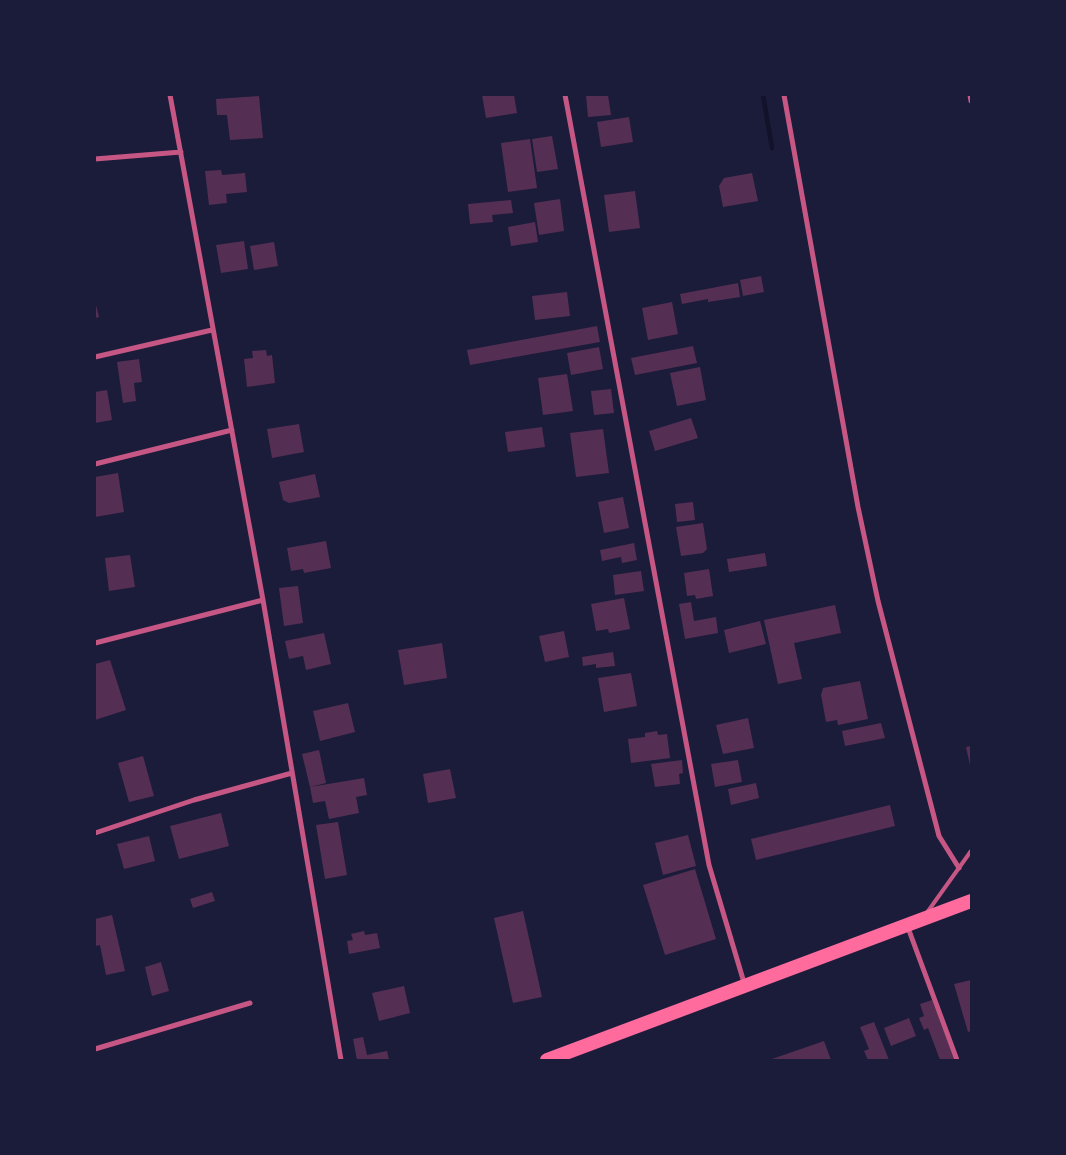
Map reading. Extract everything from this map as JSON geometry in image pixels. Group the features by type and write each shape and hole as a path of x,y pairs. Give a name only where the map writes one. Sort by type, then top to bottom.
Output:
{"highway":[{"path":"548,1060 971,901"}],"street":[{"path":"170,95 263,600 341,1060"},
{"path":"565,95 709,865 744,986"},
{"path":"784,95 858,508 878,601 939,836 959,868"},
{"path":"970,95 971,101"},
{"path":"95,159 181,152"},
{"path":"95,357 212,330"},
{"path":"95,464 232,430"},
{"path":"95,644 263,600"},
{"path":"95,832 194,800 292,773"},
{"path":"907,925 957,1060"},
{"path":"95,1049 250,1003"}],"lane":[{"path":"922,919 971,851"}],"building":[{"path":"482,95 514,95 517,113 486,118"},
{"path":"586,95 608,95 611,115 588,117"},
{"path":"259,96 263,138 230,140 227,115 217,115 216,99"},
{"path":"629,117 633,142 601,147 597,122"},
{"path":"552,136 558,169 537,172 532,139"},
{"path":"530,139 537,188 508,192 501,143"},
{"path":"221,170 222,175 245,173 247,192 226,194 227,203 209,205 205,171"},
{"path":"752,173 758,201 723,207 719,186 724,178"},
{"path":"635,191 640,228 609,232 604,195"},
{"path":"560,199 564,231 539,235 534,203"},
{"path":"511,200 513,213 492,215 493,222 470,224 468,204"},
{"path":"535,222 538,242 511,246 508,227"},
{"path":"244,241 248,269 221,273 216,245"},
{"path":"274,242 278,266 254,270 250,246"},
{"path":"761,276 764,292 743,296 740,280"},
{"path":"738,283 740,297 708,302 708,299 682,304 680,294"},
{"path":"567,292 570,316 535,320 532,296"},
{"path":"95,301 99,317 95,318"},
{"path":"672,302 678,334 648,340 642,308"},
{"path":"597,326 600,342 470,365 467,350"},
{"path":"693,346 697,363 635,375 631,358"},
{"path":"599,347 603,369 571,375 567,353"},
{"path":"266,350 267,356 272,355 275,383 247,387 244,359 253,358 252,351"},
{"path":"139,359 142,382 134,383 136,401 123,403 117,362"},
{"path":"700,367 706,400 677,406 670,373"},
{"path":"567,374 573,411 543,415 538,378"},
{"path":"611,389 614,413 594,415 591,391"},
{"path":"107,390 112,420 95,423 95,392"},
{"path":"691,418 698,438 655,451 649,431"},
{"path":"299,424 304,452 272,458 267,429"},
{"path":"542,427 545,447 508,452 505,432"},
{"path":"603,429 609,473 576,477 570,433"},
{"path":"118,473 124,512 95,517 95,477"},
{"path":"315,474 320,497 289,503 283,500 279,482"},
{"path":"623,497 629,528 604,533 598,502"},
{"path":"693,502 695,520 677,522 675,504"},
{"path":"703,523 707,549 703,553 681,556 676,527"},
{"path":"326,541 331,568 304,573 303,569 291,571 287,548"},
{"path":"634,543 637,560 622,563 621,557 602,561 600,550"},
{"path":"765,553 767,566 729,572 727,559"},
{"path":"130,555 135,587 109,591 105,558"},
{"path":"709,569 713,596 696,599 695,595 687,596 684,573"},
{"path":"641,571 644,591 615,595 613,575"},
{"path":"298,586 303,623 284,626 279,588"},
{"path":"624,598 630,629 609,633 608,629 596,631 591,604"},
{"path":"691,602 694,621 716,617 718,633 685,639 679,604"},
{"path":"835,605 841,633 794,643 802,679 778,684 764,620"},
{"path":"760,621 766,644 729,653 724,630"},
{"path":"564,631 569,657 545,662 539,636"},
{"path":"324,633 331,664 306,670 303,656 289,659 285,641"},
{"path":"442,643 447,678 404,685 398,650"},
{"path":"613,652 615,666 596,668 596,664 583,666 582,657"},
{"path":"110,660 126,710 95,720 95,664"},
{"path":"631,673 637,706 604,712 598,678"},
{"path":"860,681 868,719 838,725 837,720 826,722 821,695 823,688"},
{"path":"348,703 355,732 320,741 313,711"},
{"path":"748,718 754,748 723,754 716,725"},
{"path":"881,723 885,738 845,746 842,731"},
{"path":"657,731 658,735 667,734 670,758 631,763 628,739 645,737 645,733"},
{"path":"971,746 971,765 970,765 966,747"},
{"path":"319,750 326,783 310,787 302,754"},
{"path":"143,756 154,796 129,802 118,763"},
{"path":"682,760 683,773 679,774 680,784 655,787 651,764"},
{"path":"738,760 742,782 715,787 711,764"},
{"path":"450,769 456,798 428,803 423,774"},
{"path":"364,778 367,795 356,797 359,813 329,819 325,801 313,803 310,787"},
{"path":"756,783 759,798 731,805 728,789"},
{"path":"890,805 895,826 756,860 751,839"},
{"path":"221,813 229,846 179,859 170,826"},
{"path":"338,822 347,875 325,879 316,825"},
{"path":"688,835 696,866 663,875 655,843"},
{"path":"149,836 155,861 124,869 117,844"},
{"path":"695,869 716,939 665,955 643,885"},
{"path":"212,892 215,901 193,908 190,899"},
{"path":"523,911 542,997 513,1003 494,918"},
{"path":"112,915 125,971 106,975 100,945 95,946 95,919"},
{"path":"364,931 365,935 377,933 380,948 349,954 347,941 353,940 351,934"},
{"path":"161,962 169,991 152,996 145,967"},
{"path":"971,980 971,1031 968,1032 954,984"},
{"path":"404,986 410,1013 379,1021 372,993"},
{"path":"932,1000 955,1060 940,1060 928,1028 924,1030 919,1018 924,1016 920,1004"},
{"path":"909,1018 916,1036 891,1046 884,1028"},
{"path":"874,1022 889,1060 868,1060 864,1051 869,1049 860,1027"},
{"path":"363,1037 367,1055 387,1051 389,1060 357,1060 353,1039"},
{"path":"824,1041 831,1060 769,1060"}],"waterway":[{"path":"763,95 772,148"}]}
